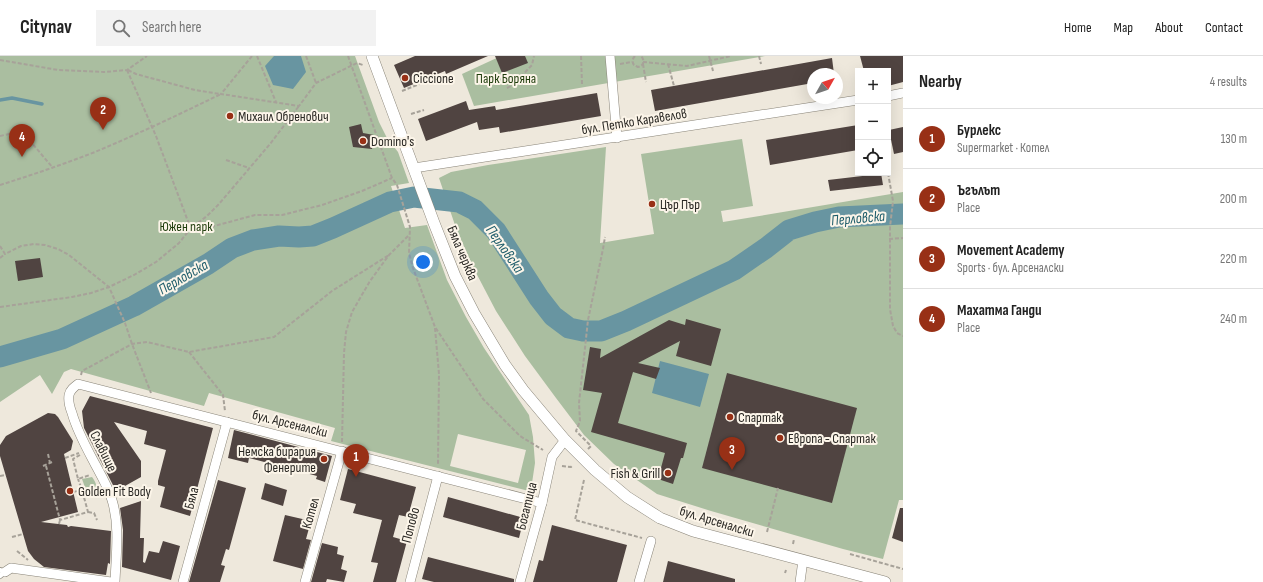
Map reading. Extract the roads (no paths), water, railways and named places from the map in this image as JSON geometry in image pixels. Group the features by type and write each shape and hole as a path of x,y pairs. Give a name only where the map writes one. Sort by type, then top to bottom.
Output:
{"street":[{"path":"610,56 617,138"},
{"name":"Бяла черква","path":"367,58 414,168 455,276 474,313 505,365 523,390 565,440"},
{"path":"891,95 903,93"},
{"name":"бул. Петко Каравелов","path":"414,168 855,100"},
{"name":"бул. Арсеналски","path":"78,384 542,503"},
{"name":"Славище","path":"78,384 71,390 69,404 75,424 112,500 116,520 115,582"},
{"name":"Бяла","path":"183,582 227,422"},
{"name":"Богатица","path":"520,582 542,503 552,457 565,440"},
{"name":"бул. Арсеналски","path":"565,440 595,470 627,497 660,518 693,531 885,582"},
{"name":"Котел","path":"305,582 342,452"},
{"name":"Попово","path":"410,582 438,476"},
{"path":"639,582 651,541"},
{"path":"800,582 803,560"},
{"path":"2,573 12,568 111,582"}],"water":[{"path":"274,56 301,56 306,72 293,89 273,85 265,66"},
{"path":"660,361 709,374 700,407 652,393"}],"waterway":[{"path":"0,100 12,98 42,104"},
{"name":"Перловска","path":"0,357 62,339 134,306 208,264 232,248 253,240 279,236 313,236 390,202 414,197 459,202 475,210 496,231 539,298 553,316 569,328 583,331 601,331 626,321 734,270 789,230 815,222 839,217 903,214"}],"place":[{"name":"Ciccione","path":"405,78"},
{"name":"Михаил Обренович","path":"230,116"},
{"name":"Ъгълът","path":"103,130"},
{"name":"Domino's","path":"363,141"},
{"name":"Махатма Ганди","path":"22,157"},
{"name":"Цър Пър","path":"652,204"},
{"name":"Спартак","path":"730,417"},
{"name":"Европа - Спартак","path":"780,438"},
{"name":"Немска бирария Фенерите","path":"324,459"},
{"name":"Movement Academy","path":"732,470"},
{"name":"Fish & Grill","path":"668,473"},
{"name":"Бурлекс","path":"356,477"},
{"name":"Golden Fit Body","path":"70,491"}],"park label":[{"name":"Парк Боряна","path":"506,78"},
{"name":"Южен парк","path":"186,226"}]}
